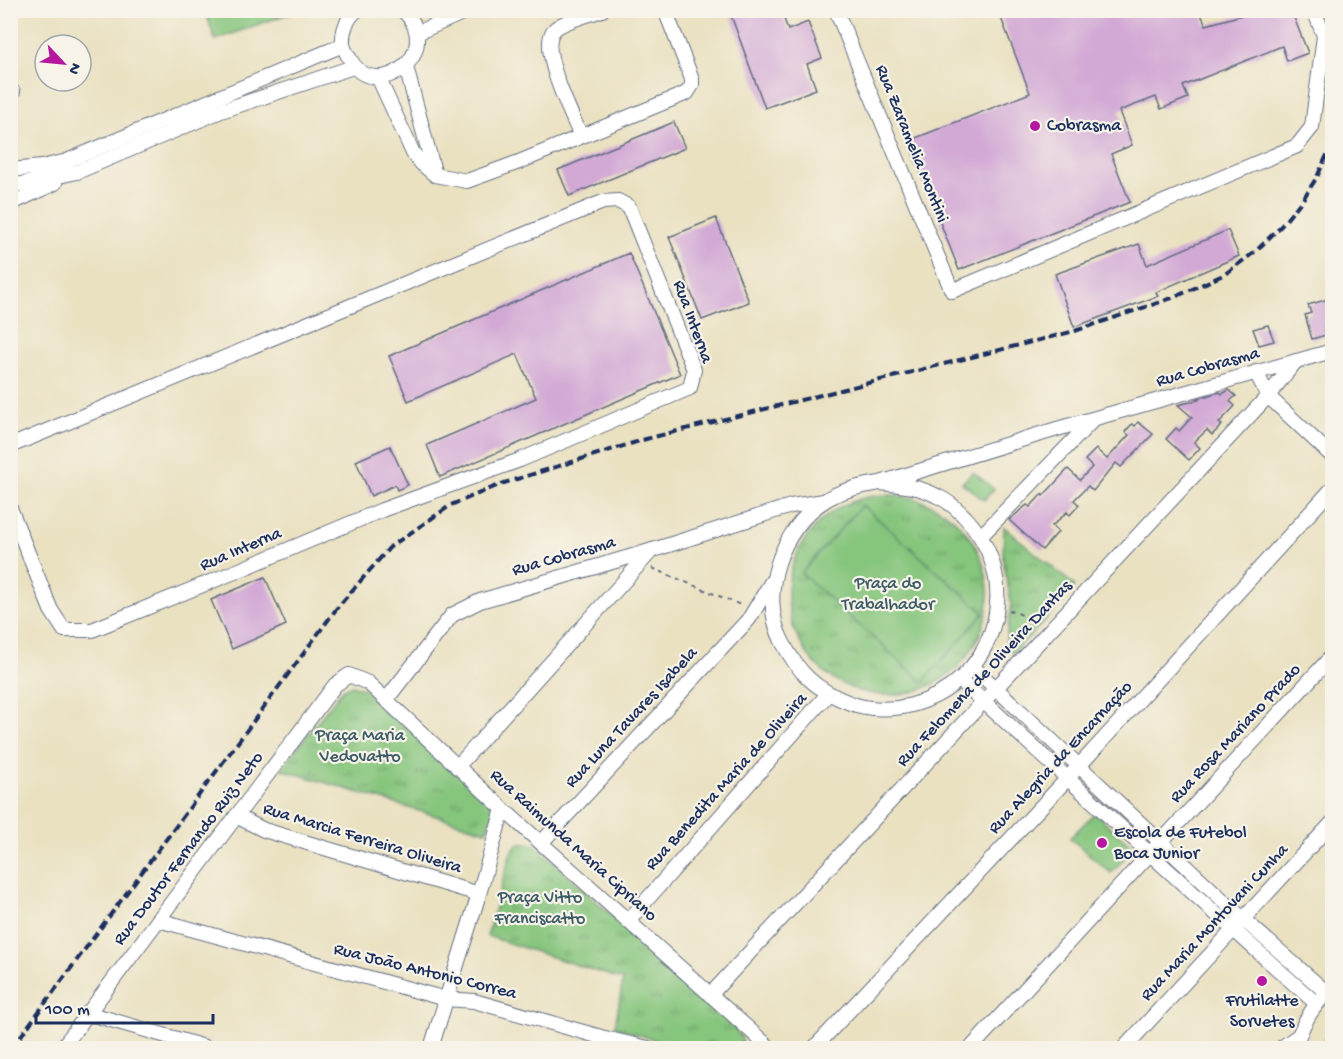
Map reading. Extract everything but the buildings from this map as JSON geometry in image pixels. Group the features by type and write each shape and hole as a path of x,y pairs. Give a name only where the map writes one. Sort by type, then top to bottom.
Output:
{"street":[{"path":"357,10 344,28 343,45 353,66 365,74 378,77 393,75 405,67 416,52 417,33 411,18 403,10"},
{"path":"417,33 469,10"},
{"path":"581,136 553,66 549,38 555,28 602,10"},
{"path":"378,77 414,153 422,164 435,175 467,181 687,93 692,85 692,79 665,10"},
{"name":"Rua Zaramelia Montini","path":"836,10 952,291 1297,146 1312,128 1324,36 1314,10"},
{"path":"10,170 67,161 343,45"},
{"path":"10,204 76,172 221,111 353,66"},
{"path":"405,67 435,175"},
{"path":"10,184 22,184 76,172"},
{"name":"Rua Interna","path":"10,446 603,202 618,201 629,207 694,370 690,388 520,460 382,510 92,630 64,630 51,610 10,508"},
{"name":"Rua Cobrasma","path":"880,483 1057,429 1332,351"},
{"name":"Rua Felomena de Oliveira Dantas","path":"711,995 1268,396 1296,361"},
{"path":"1256,372 1268,396 1332,456"},
{"name":"Rua Cobrasma","path":"981,536 1093,420"},
{"path":"1057,429 1063,440 1062,451"},
{"path":"752,615 770,625 778,634 790,658 807,679 828,694 861,707 897,709 931,700 960,680 973,667 985,648 993,627 997,606 995,570 981,536 962,513 938,496 910,485 880,483 851,488 824,501 801,521 783,549 773,580 773,608 778,634"},
{"name":"Rua Alegria da Encarnação","path":"814,1048 1068,778 1332,489"},
{"name":"Rua Cobrasma","path":"386,700 453,615 480,601 791,506 824,501"},
{"path":"791,506 801,521"},
{"path":"457,767 653,550"},
{"name":"Rua Luna Tavares Isabela","path":"542,842 752,615 773,580"},
{"name":"Rua Rosa Mariano Prado","path":"971,1048 1332,656"},
{"path":"973,667 1243,919 1330,991 1317,1004 1297,1042 1281,1048"},
{"name":"Rua Raimunda Maria Cipriano","path":"349,675 368,682 503,809 770,1048"},
{"name":"Rua Doutor Fernando Ruiz Neto","path":"62,1048 335,685 349,675"},
{"path":"960,680 1152,854 1233,931 1317,1004"},
{"name":"Rua Benedita Maria de Oliveira","path":"629,920 828,694"},
{"path":"431,1048 503,809"},
{"name":"Rua Marcia Ferreira Oliveira","path":"236,816 264,830 479,894"},
{"name":"Rua Maria Montovani Cunha","path":"1124,1048 1332,823"},
{"name":"Rua João Antonio Correa","path":"158,920 446,999 474,1001 648,1048"},
{"path":"87,1014 208,1048"},
{"path":"68,1048 72,1034"}],"path":[{"path":"641,563 752,615"},
{"path":"997,606 1051,628"},
{"path":"1322,1048 1332,1026"}],"green space":[{"path":"205,10 296,10 296,11 215,40"},
{"path":"973,472 994,489 984,500 962,483"},
{"name":"Praça do Trabalhador","path":"878,495 898,495 926,502 952,517 966,531 981,557 988,585 988,605 981,633 966,659 952,673 917,691 898,695 878,695 850,688 824,673 810,659 792,624 788,605 788,585 795,557 810,531 824,517 859,499"},
{"path":"862,505 984,613 923,682 801,573"},
{"path":"1004,527 1075,586 1013,653 1005,649 1011,603 1003,558"},
{"name":"Praça Maria Vedovatto","path":"352,685 364,689 491,804 493,815 486,831 281,769 343,689"},
{"name":"Escola de Futebol Boca Junior","path":"1095,813 1134,848 1111,873 1070,838"},
{"name":"Praça Vitto Franciscatto","path":"519,844 535,845 735,1029 742,1038 743,1048 680,1048 615,1027 623,980 487,936 511,852"}],"railway":[{"path":"12,1048 337,608 390,547 451,505 504,483 646,439 1075,331 1175,297 1225,274 1256,251 1282,225 1303,199 1317,177 1332,144"}],"place":[{"name":"Cobrasma","path":"1035,126"},
{"name":"Escola de Futebol Boca Junior","path":"1102,843"},
{"name":"Frutilatte Sorvetes","path":"1262,981"}]}
